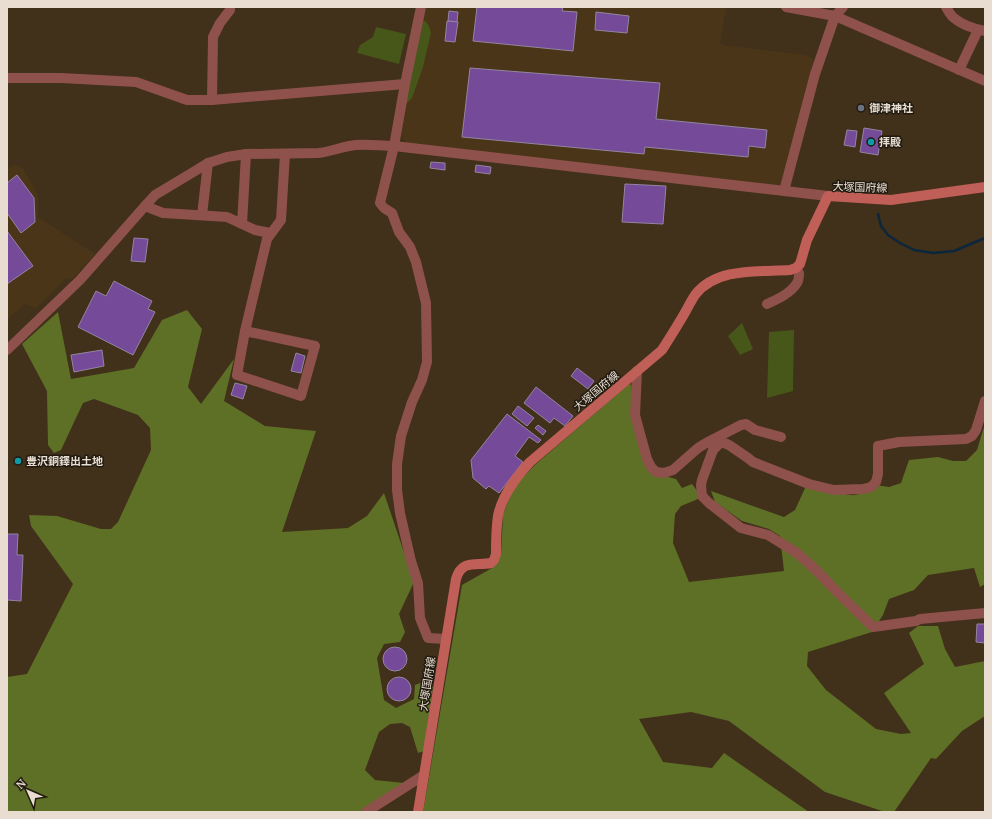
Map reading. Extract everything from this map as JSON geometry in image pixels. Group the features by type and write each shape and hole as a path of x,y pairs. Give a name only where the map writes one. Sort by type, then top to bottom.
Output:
{"main road":[{"name":"大塚国府線","path":"418,812 458,572 468,565 487,564 494,560 496,554 498,516 503,502 510,487 530,462 662,350 696,294 704,286 722,276 737,272 790,270 796,268 800,264 807,240 828,196 891,200 985,187"}],"street":[{"path":"212,100 213,37 220,23 230,10 230,7"},
{"path":"421,7 394,146 380,203 384,208 392,213 399,232 410,247 416,262 426,303 427,362 422,380 412,402 401,436 397,464 397,490 402,521 418,583 420,618 428,638 446,639"},
{"path":"786,7 835,16 985,81"},
{"path":"784,192 815,74 835,16 843,7"},
{"path":"946,7 953,17 961,23 982,30 959,70"},
{"path":"7,78 61,78 136,82 187,100 212,100 405,84"},
{"path":"7,350 80,280 155,195 208,163 246,154 318,153 356,145 394,146 828,196"},
{"path":"242,224 246,154"},
{"path":"245,331 315,346 301,396 237,375 245,331 267,238 281,220 285,154"},
{"path":"202,215 208,163"},
{"path":"145,206 163,213 226,217 255,230 270,233"},
{"path":"768,304 788,293 796,284 799,273 796,268"},
{"path":"637,371 635,415 647,458 651,467 656,472 664,474 672,470 698,448 741,425 746,424 755,430 781,437"},
{"path":"706,443 724,443 753,462 809,484 834,490 863,489 871,487 876,482 878,474 878,446 899,442 966,439 972,436 976,430 985,401"},
{"path":"720,444 713,450 702,480 702,496 741,528 768,535 797,553 873,627 916,621 920,619 985,613"},
{"path":"366,812 424,775"}],"shaded area":[{"path":"426,7 726,7 720,43 723,45 806,55 813,59 782,184 780,186 409,144 400,134 413,63"},
{"path":"14,164 23,168 38,195 38,217 95,254 73,278 65,279 36,308 24,304 7,320 7,170"}],"green space":[{"path":"423,20 429,27 431,33 423,67 412,98 405,104"},
{"path":"376,27 406,34 399,64 357,53 360,45 373,37"},
{"path":"187,310 202,329 188,387 201,404 234,359 224,401 265,426 316,431 282,532 348,528 367,516 384,493 414,582 399,614 405,632 400,642 384,644 377,658 384,700 396,708 414,699 415,685 423,682 433,687 424,751 418,753 410,727 402,723 390,724 379,732 365,770 375,780 404,783 359,812 7,812 7,677 27,674 73,584 31,526 29,515 57,516 101,529 111,529 118,522 151,450 150,428 138,415 94,399 83,403 61,450 54,453 48,445 47,391 22,344 58,312 71,379 134,368 162,320"},
{"path":"742,323 753,349 740,355 728,336"},
{"path":"794,330 793,391 767,398 769,332"},
{"path":"629,384 631,385 632,417 657,474 676,479 682,488 692,484 698,492 698,499 681,506 675,514 673,543 689,582 784,571 780,536 769,529 742,521 715,502 711,491 784,517 795,510 806,486 849,495 856,495 863,493 875,485 889,487 901,483 909,460 938,457 953,461 966,461 977,450 984,427 985,428 985,584 980,587 974,568 928,575 914,590 889,599 883,615 872,632 808,652 807,666 826,690 876,729 901,734 911,733 884,693 924,664 909,633 918,626 938,626 945,649 955,667 985,661 985,716 962,731 936,759 931,758 894,812 885,812 825,792 729,721 691,712 639,719 663,762 712,768 724,753 809,812 423,812 462,585 492,568 501,554 503,515 513,489 536,464"}],"building":[{"path":"477,7 563,7 562,11 577,12 573,51 473,41"},
{"path":"449,11 458,12 457,22 448,21"},
{"path":"596,12 629,16 627,33 595,30"},
{"path":"447,21 458,22 455,42 445,41"},
{"path":"470,68 660,83 656,119 767,130 765,148 749,146 748,157 645,147 644,154 462,137"},
{"name":"拝殿","path":"864,128 882,131 878,155 860,152"},
{"path":"847,130 857,131 855,147 844,145"},
{"path":"431,162 445,163 445,170 430,168"},
{"path":"476,165 491,167 490,174 475,172"},
{"path":"17,175 34,198 35,222 21,233 7,213 7,183"},
{"path":"625,184 666,186 663,224 622,222"},
{"path":"7,231 33,266 7,284"},
{"path":"134,238 148,239 145,262 131,261"},
{"path":"114,281 152,301 148,309 155,312 133,355 78,327 96,291 106,296"},
{"path":"102,350 104,366 74,372 71,355"},
{"path":"296,353 305,356 301,373 291,371"},
{"path":"577,368 594,381 588,389 571,376"},
{"path":"235,383 247,386 243,399 231,395"},
{"path":"536,387 573,416 565,426 554,418 550,423 524,403"},
{"path":"518,406 534,418 527,426 512,414"},
{"path":"507,414 541,440 538,443 529,437 515,456 523,462 499,493 489,486 486,489 473,478 471,460"},
{"path":"538,425 546,431 543,435 535,428"},
{"path":"7,534 18,534 17,555 23,555 21,601 7,600"},
{"path":"977,624 985,624 985,643 976,642"},
{"path":"395,647 404,650 407,659 404,668 395,671 386,668 383,659 386,650"},
{"path":"399,677 408,680 411,689 408,698 399,701 390,698 387,689 390,680"}],"waterway":[{"path":"878,214 881,226 888,235 914,250 933,253 954,251 985,238"}],"place":[{"name":"御津神社","path":"861,108"},
{"name":"拝殿","path":"871,142"},
{"name":"豊沢銅鐸出土地","path":"18,461"}]}
